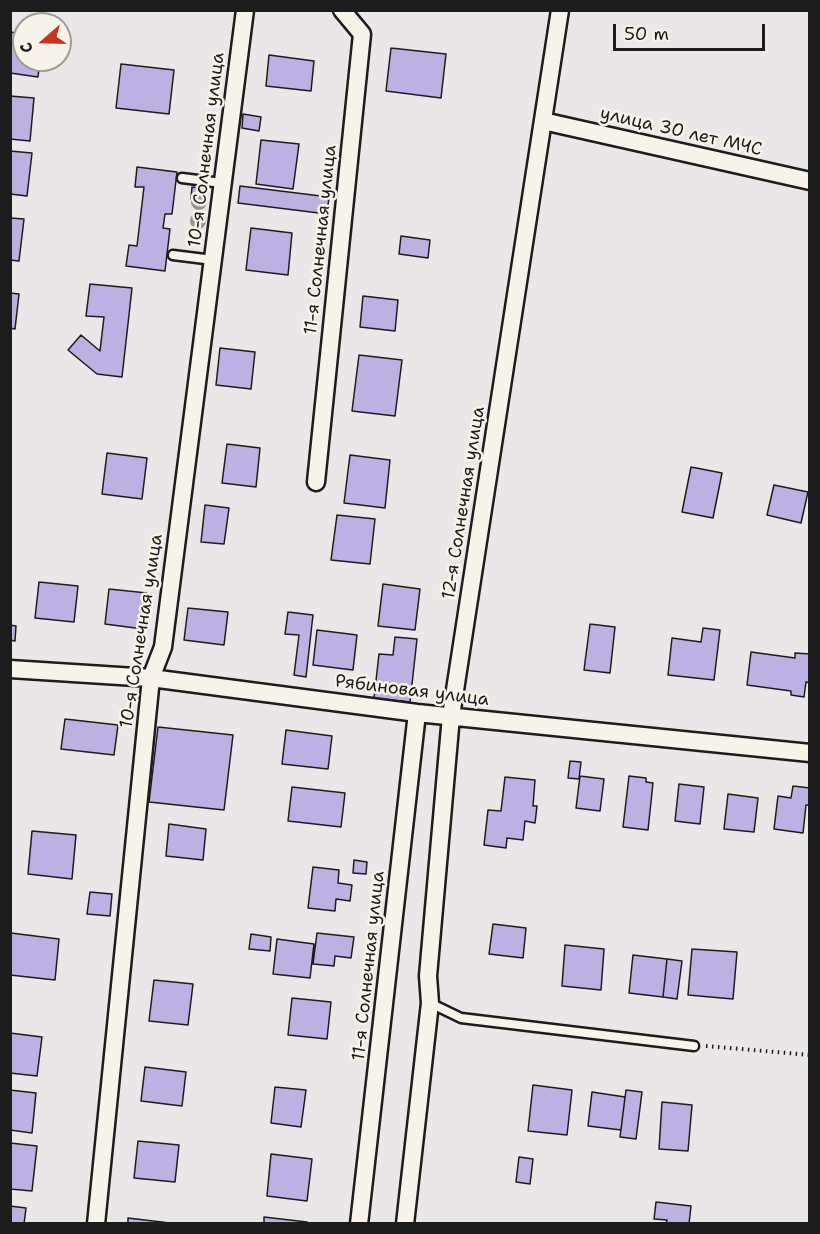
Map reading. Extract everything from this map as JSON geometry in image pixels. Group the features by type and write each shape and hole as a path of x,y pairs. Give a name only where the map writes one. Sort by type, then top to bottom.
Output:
{"street":[{"name":"10-я Солнечная улица","path":"96,1224 152,678 163,647 244,10"},
{"name":"11-я Солнечная улица","path":"316,482 362,34 342,10"},
{"name":"12-я Солнечная улица","path":"405,1224 430,1003 428,976 451,716 560,10"},
{"name":"улица 30 лет МЧС","path":"543,121 810,181"},
{"name":"Рябиновая улица","path":"10,669 152,678 417,713 810,753"},
{"name":"11-я Солнечная улица","path":"359,1224 417,713"}],"lane":[{"path":"182,178 222,183"},
{"path":"173,255 213,260"},
{"path":"430,1003 461,1018 694,1046"}],"path":[{"path":"694,1046 810,1055"}],"building":[{"path":"10,32 12,32 12,72 39,72 38,77 10,73"},
{"path":"391,48 446,54 441,98 386,91"},
{"path":"269,55 314,61 311,91 266,86"},
{"path":"121,64 174,70 169,114 116,108"},
{"path":"10,96 34,98 30,141 10,139"},
{"path":"243,114 261,117 259,131 242,128"},
{"path":"261,140 299,144 293,189 256,184"},
{"path":"10,151 32,153 27,196 10,194"},
{"path":"137,167 177,172 172,214 165,214 163,228 170,229 165,271 126,266 129,245 137,246 144,187 135,187"},
{"path":"240,186 329,197 327,214 238,203"},
{"path":"192,187 204,189 203,200 191,199"},
{"path":"10,218 24,219 19,261 10,260"},
{"path":"251,228 292,233 288,275 246,270"},
{"path":"401,236 430,240 428,258 399,254"},
{"path":"90,284 132,288 122,377 97,374 68,350 81,335 100,351 104,317 86,316"},
{"path":"10,293 19,294 15,329 10,328"},
{"path":"363,296 398,300 395,331 360,327"},
{"path":"220,348 255,352 251,389 216,385"},
{"path":"359,355 402,360 395,416 352,411"},
{"path":"227,444 260,448 256,487 222,483"},
{"path":"107,453 147,458 142,499 102,494"},
{"path":"350,455 390,460 385,508 344,503"},
{"path":"691,467 722,473 713,518 682,512"},
{"path":"774,485 808,492 801,523 767,515"},
{"path":"205,505 229,508 224,544 201,542"},
{"path":"337,515 375,519 370,564 331,560"},
{"path":"39,582 78,586 74,622 35,618"},
{"path":"383,584 420,589 415,630 378,626"},
{"path":"109,589 147,593 143,629 105,624"},
{"path":"188,608 228,612 224,645 184,640"},
{"path":"288,612 313,615 306,677 294,675 299,635 285,634"},
{"path":"590,624 615,627 610,673 584,670"},
{"path":"10,625 16,626 15,641 10,640"},
{"path":"703,628 720,630 714,680 668,675 672,638 701,642"},
{"path":"317,630 357,635 353,670 313,665"},
{"path":"395,637 417,639 410,702 374,698 379,654 393,655"},
{"path":"751,652 795,658 795,653 810,654 810,683 806,682 804,697 791,695 791,691 747,685"},
{"path":"65,719 118,725 114,755 61,749"},
{"path":"158,727 233,735 224,810 149,802"},
{"path":"286,730 332,736 328,769 282,764"},
{"path":"570,761 581,762 579,779 568,778"},
{"path":"580,776 604,779 600,811 576,808"},
{"path":"629,776 646,778 646,782 653,783 648,830 623,827"},
{"path":"505,777 535,780 533,806 537,806 535,823 525,821 523,840 507,838 506,848 484,845 488,810 501,811"},
{"path":"679,784 704,787 700,824 675,821"},
{"path":"793,786 810,788 810,805 806,805 803,833 774,829 778,796 791,798"},
{"path":"292,787 345,793 341,827 288,821"},
{"path":"728,794 758,798 754,832 724,829"},
{"path":"169,824 206,829 203,860 166,856"},
{"path":"32,831 76,835 72,879 28,874"},
{"path":"354,860 367,862 366,874 353,873"},
{"path":"313,867 339,870 338,883 352,885 350,901 336,899 335,911 308,908"},
{"path":"90,892 112,894 110,916 87,914"},
{"path":"493,924 526,928 523,958 489,954"},
{"path":"11,933 59,939 55,980 10,975"},
{"path":"317,933 354,937 351,958 335,956 334,966 313,964"},
{"path":"251,934 271,937 270,951 249,949"},
{"path":"277,939 314,944 310,978 273,974"},
{"path":"565,945 604,949 601,990 562,986"},
{"path":"692,949 737,952 733,999 688,995"},
{"path":"633,955 667,959 663,997 629,993"},
{"path":"667,959 682,961 677,999 663,997"},
{"path":"154,980 193,984 188,1025 149,1021"},
{"path":"292,998 331,1002 327,1039 288,1035"},
{"path":"10,1033 42,1037 37,1076 10,1073"},
{"path":"145,1067 186,1072 182,1106 141,1101"},
{"path":"533,1085 572,1090 567,1135 528,1131"},
{"path":"275,1087 306,1090 301,1127 271,1123"},
{"path":"10,1090 36,1093 32,1133 10,1130"},
{"path":"626,1090 642,1092 636,1139 620,1137"},
{"path":"592,1092 625,1097 621,1130 588,1126"},
{"path":"662,1102 692,1105 688,1151 659,1149"},
{"path":"138,1141 179,1145 175,1182 134,1178"},
{"path":"10,1143 37,1146 32,1191 10,1189"},
{"path":"271,1154 312,1159 307,1201 267,1196"},
{"path":"519,1157 533,1159 530,1184 516,1182"},
{"path":"656,1202 691,1206 689,1224 666,1224 667,1220 654,1219"},
{"path":"10,1206 26,1208 24,1224 10,1224"},
{"path":"264,1217 307,1222 306,1224 264,1224"},
{"path":"128,1218 170,1223 170,1224 128,1224"}]}
